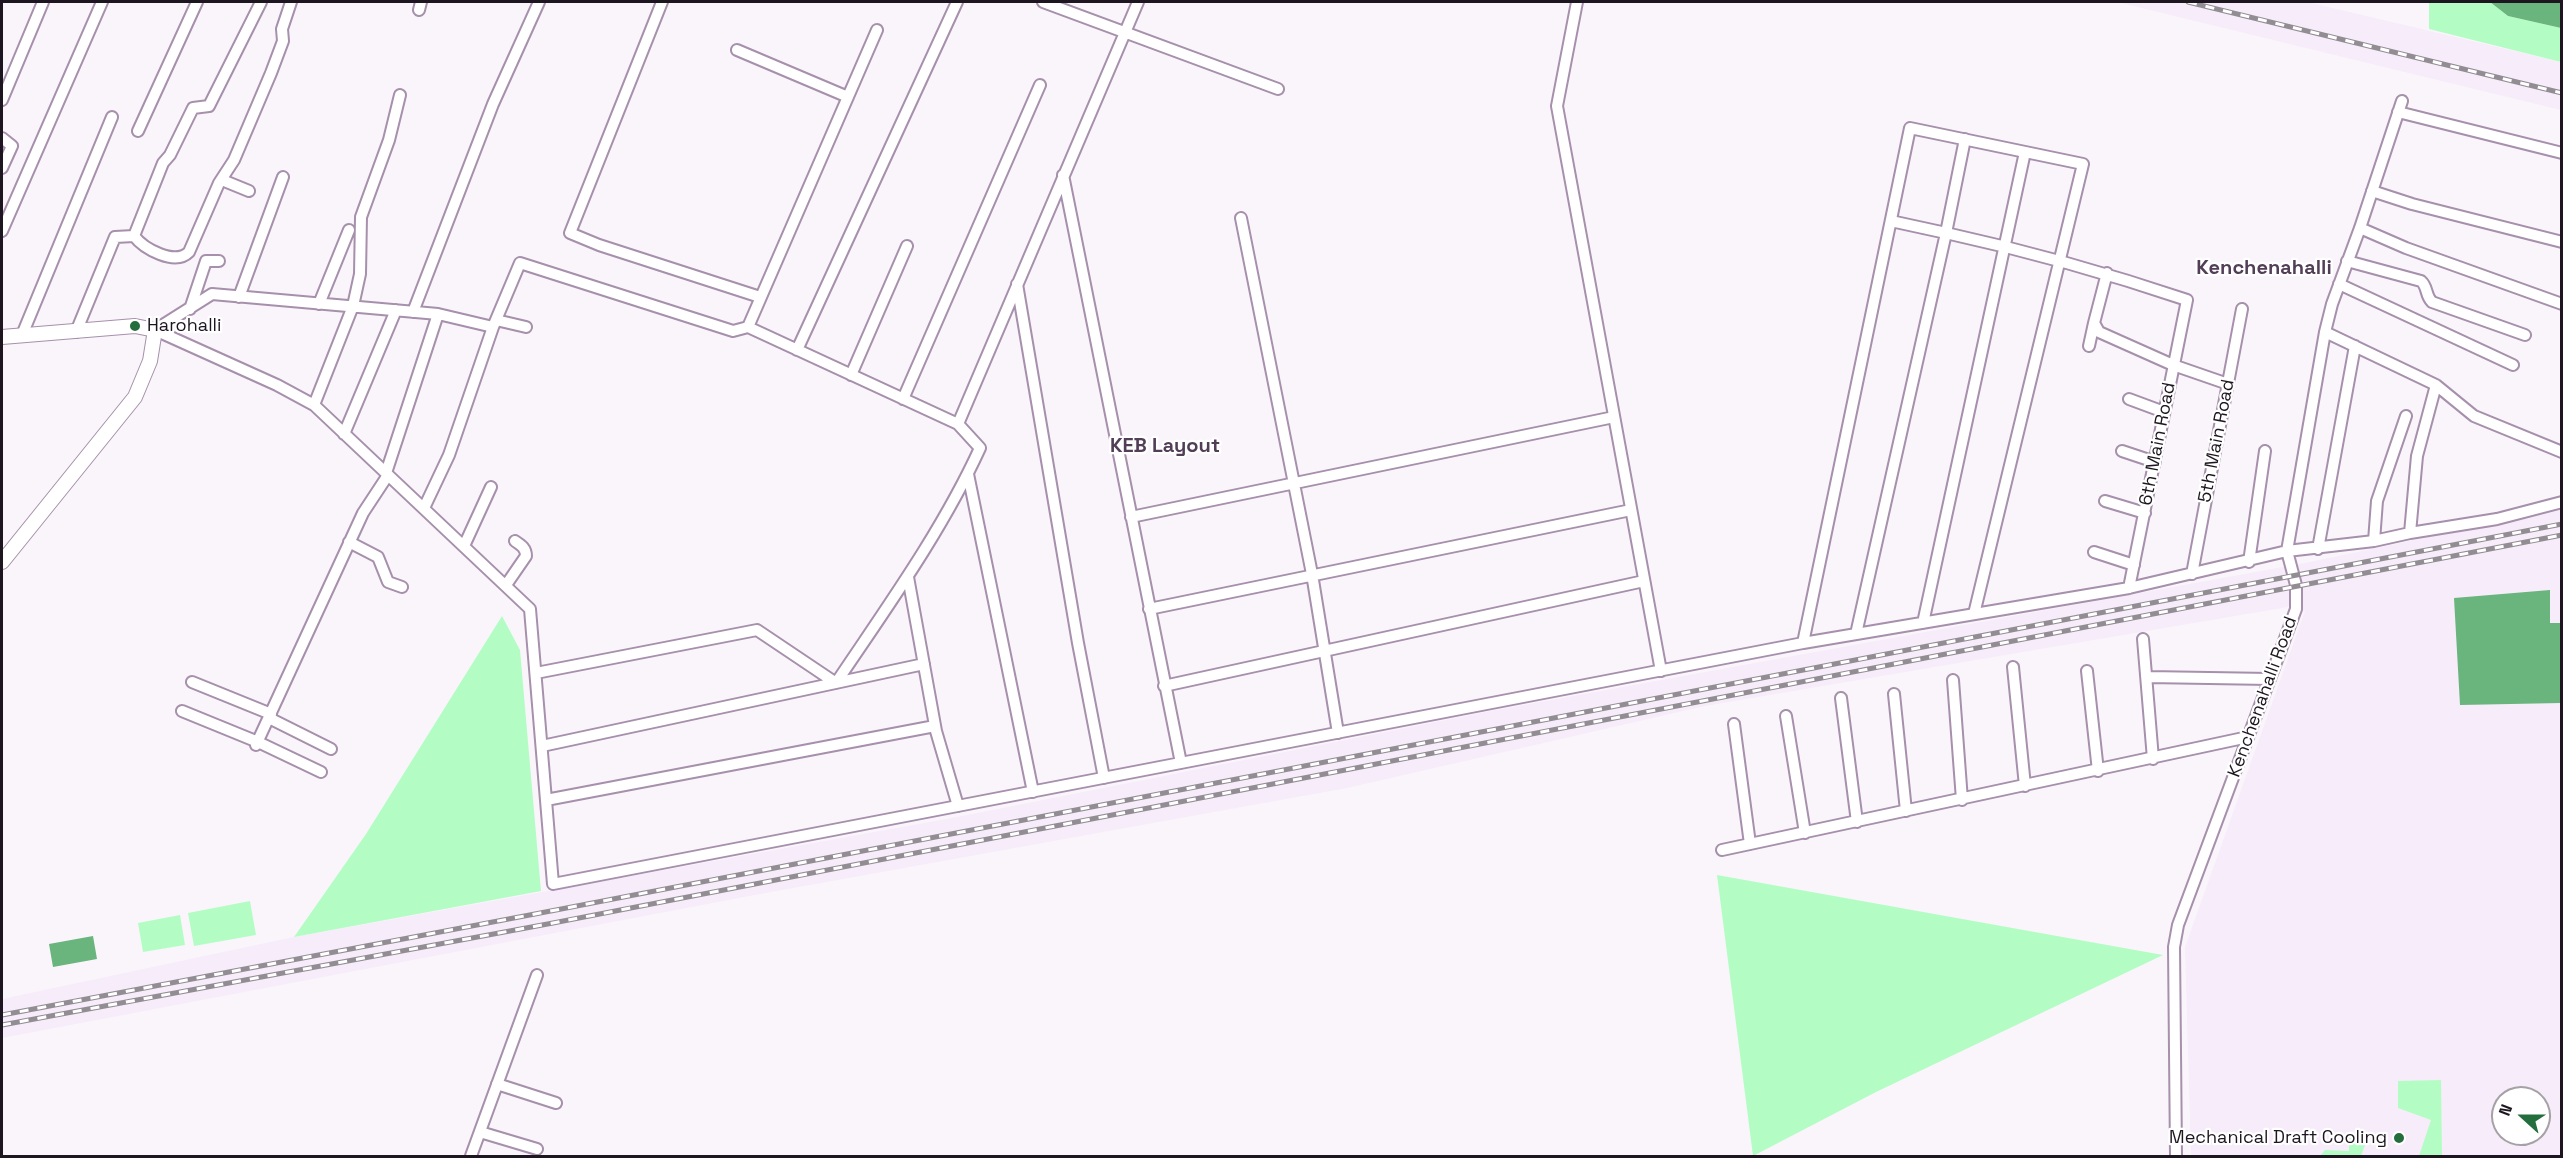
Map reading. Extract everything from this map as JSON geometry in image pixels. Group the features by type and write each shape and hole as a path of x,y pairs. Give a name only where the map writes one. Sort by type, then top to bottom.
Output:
{"street":[{"path":"2,100 43,2"},
{"path":"2,231 6,211 102,2"},
{"path":"138,131 197,2"},
{"path":"134,236 163,163 170,155 193,108 209,106 261,2"},
{"path":"76,332 115,237 134,236 146,248 165,255 185,256 234,160 271,73 283,41 282,29 291,2"},
{"path":"413,312 493,104 539,2"},
{"path":"662,2 570,233 599,245 760,297"},
{"path":"797,350 957,2"},
{"path":"1043,2 1278,89"},
{"path":"958,424 1138,2"},
{"path":"1576,2 1557,106 1660,671"},
{"path":"748,327 877,30"},
{"path":"736,50 848,97"},
{"path":"903,399 1040,85"},
{"path":"314,405 353,306 360,273 361,218 389,140 400,95"},
{"name":"Kenchenahalli Road","path":"2176,1156 2174,947 2178,925 2296,609 2296,585 2287,551 2325,332 2339,284 2402,101"},
{"path":"2398,112 2562,153"},
{"path":"22,335 112,117"},
{"path":"1803,643 1910,128 2083,164 1974,614"},
{"path":"2,138 12,146 2,168"},
{"path":"1856,634 1965,139"},
{"path":"1923,623 2025,152"},
{"path":"1063,175 1181,763"},
{"path":"239,297 283,177"},
{"path":"222,180 249,191"},
{"path":"2372,191 2412,204 2562,242"},
{"path":"1241,218 1312,574 1338,733"},
{"path":"1891,221 2108,273 2089,346"},
{"path":"2360,228 2406,248 2562,304"},
{"path":"319,304 349,230"},
{"path":"851,375 907,246"},
{"path":"190,309 206,261 219,261"},
{"path":"2347,261 2421,281 2432,302 2525,335"},
{"path":"424,508 449,455 495,323 520,263 734,331 748,327 958,424 980,448 968,474 908,576 837,683"},
{"name":"6th Main Road","path":"2108,273 2187,300 2129,588"},
{"path":"1017,284 1078,643 1104,778"},
{"path":"2339,284 2513,365"},
{"path":"2,562 135,397 150,361 155,330 212,294 438,314 526,327"},
{"name":"5th Main Road","path":"2192,574 2242,309"},
{"path":"344,434 396,310"},
{"path":"257,743 363,513 387,474 438,314"},
{"path":"2094,322 2099,332 2173,364 2228,384"},
{"path":"2,337 135,326 155,330 277,385 314,405 506,585 530,609 553,884 1803,643 2129,588 2249,562 2287,551 2374,541 2497,519 2562,502"},
{"path":"2325,332 2436,385 2474,416 2562,452"},
{"path":"2318,549 2355,346"},
{"path":"2410,533 2417,456 2436,385"},
{"path":"2129,399 2164,411"},
{"path":"2374,541 2377,501 2406,416"},
{"path":"1131,518 1614,417"},
{"path":"2122,451 2155,462"},
{"path":"2249,562 2265,451"},
{"path":"968,474 1033,792"},
{"path":"464,546 490,488"},
{"path":"2105,501 2145,513"},
{"path":"1149,609 1631,510"},
{"path":"506,585 526,556 526,551 515,541"},
{"path":"349,542 378,557 388,582 402,587"},
{"path":"2094,552 2134,565"},
{"path":"908,576 935,726 958,806"},
{"path":"1164,686 1644,581"},
{"path":"536,673 757,630 837,683"},
{"path":"2143,639 2148,677 2153,759"},
{"path":"542,746 924,664"},
{"path":"2013,667 2025,786"},
{"path":"2087,671 2098,771"},
{"path":"2148,677 2270,679"},
{"path":"1953,680 1962,800"},
{"path":"192,682 270,716 331,749"},
{"path":"1894,694 1906,811"},
{"path":"1841,698 1857,822"},
{"path":"182,711 321,772"},
{"path":"1786,716 1804,833"},
{"path":"1734,724 1750,844"},
{"path":"546,800 935,726"},
{"path":"1722,850 2248,737"},
{"path":"471,1156 537,975"},
{"path":"497,1084 556,1103"},
{"path":"480,1132 537,1149"}],"shaded area":[{"path":"2117,2 2307,2 2561,62 2561,110"},
{"path":"2429,2 2490,2 2508,16 2561,28 2561,62 2429,29"},
{"path":"2490,2 2561,2 2561,28 2508,16"},
{"path":"2561,509 2561,1156 2191,1156 2185,947 2305,611 2288,607 1705,706 1347,788 760,894 2,1038 2,999 294,937 957,817 1491,711 2305,563"},
{"path":"2550,590 2550,623 2561,623 2561,703 2460,705 2454,598"},
{"path":"502,616 520,650 541,891 294,937 366,834"},
{"path":"1717,875 2163,955 1876,1092 1753,1156"},
{"path":"250,901 256,935 194,946 188,913"},
{"path":"180,915 185,945 143,952 138,923"},
{"path":"93,936 97,959 53,967 49,944"},
{"path":"2441,1080 2442,1156 2419,1156 2431,1120 2398,1108 2398,1081"},
{"path":"2349,1138 2367,1139 2361,1156 2320,1156 2325,1150 2349,1151"}],"railway":[{"path":"2188,2 2562,93"},
{"path":"2,1015 2562,524"},
{"path":"2,1025 553,923 2562,535"}],"place":[{"name":"Harohalli","path":"135,326"},
{"name":"Mechanical Draft Cooling","path":"2399,1138"}],"district":[{"name":"Kenchenahalli","path":"2264,269"},
{"name":"KEB Layout","path":"1165,447"}]}
